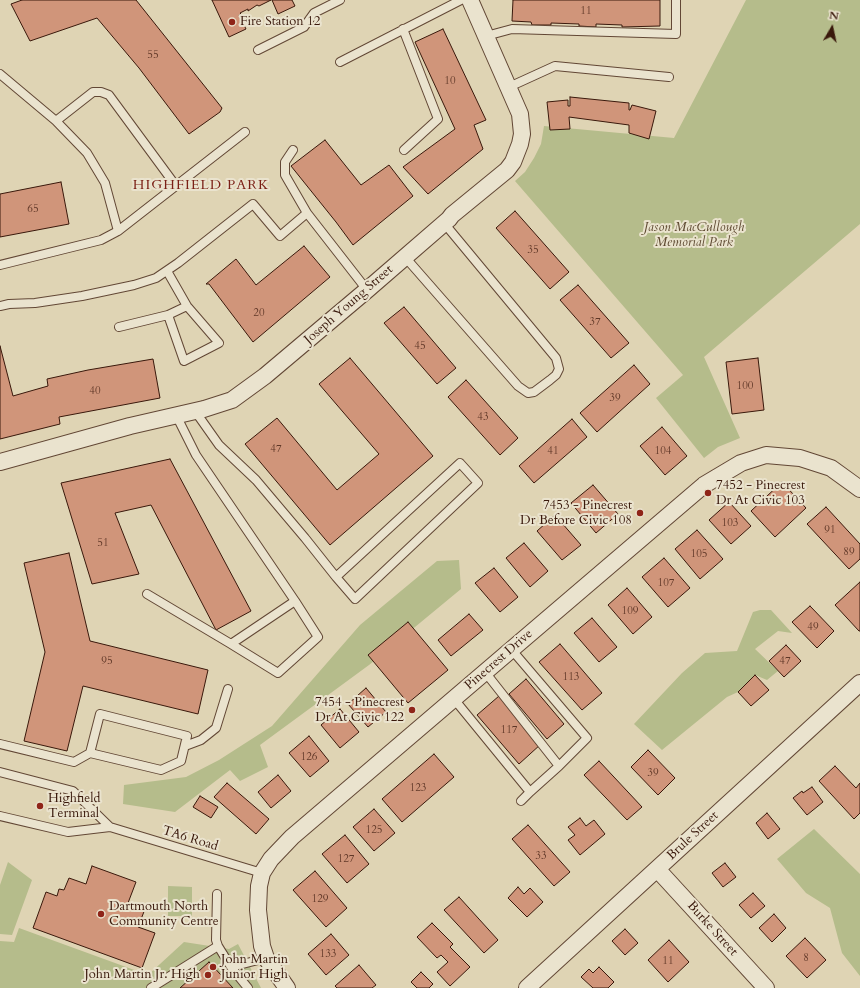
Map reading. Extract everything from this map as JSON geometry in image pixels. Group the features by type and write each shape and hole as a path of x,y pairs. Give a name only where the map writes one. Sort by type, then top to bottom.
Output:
{"street":[{"name":"Joseph Young Street","path":"0,462 130,426 195,411 232,400 266,376 368,290 452,215 507,170 517,153 522,134 522,124 517,105 470,0"},
{"name":"Pinecrest Drive","path":"287,988 266,958 262,946 258,910 259,886 262,873 271,859 292,837 704,485 741,463 766,455 800,458 831,468 860,489"},
{"name":"Brule Street","path":"526,988 860,683"},
{"name":"Burke Street","path":"657,869 766,988"}],"lane":[{"path":"258,50 304,27 314,13 340,0"},
{"path":"340,62 461,0"},
{"path":"486,36 512,29 676,34 676,0"},
{"path":"403,29 438,119 404,150"},
{"path":"509,88 555,66 670,77"},
{"path":"0,74 56,121 87,153 105,183 118,231"},
{"path":"56,121 93,92 101,92 109,95 176,186"},
{"path":"0,265 101,240 118,231 245,132"},
{"path":"293,150 285,162 285,175 307,213 368,290"},
{"path":"0,306 66,298 127,286 156,278 253,204 280,236 307,213"},
{"path":"405,257 518,386 528,393 534,392 556,375 559,369 556,358 444,223"},
{"path":"167,271 187,306 219,343 184,361 168,315"},
{"path":"119,327 168,315 187,306"},
{"path":"195,411 219,445 256,480 305,538 336,577 355,599 478,483 460,463 336,577"},
{"path":"148,594 278,673 318,637 196,455 176,415"},
{"path":"231,644 295,601"},
{"path":"511,649 587,738 521,801"},
{"path":"485,672 559,766"},
{"path":"185,746 201,740 216,728 228,690"},
{"path":"454,699 530,792"},
{"path":"0,744 74,762 90,753 161,770 182,761 187,736 100,714 90,753"},
{"name":"TA6 Road","path":"0,772 73,791 110,827"},
{"name":"TA6 Road","path":"0,816 68,832 110,827 262,873"},
{"path":"217,894 216,940 231,967 248,988"},
{"path":"151,988 218,946"},
{"path":"231,967 266,958"}],"green space":[{"name":"Jason MacCullough Memorial Park","path":"746,0 860,0 860,224 704,357 740,438 718,447 704,458 656,398 683,375 515,181 525,172 534,158 541,144 544,126 674,138"},
{"path":"459,560 461,589 369,665 260,745 268,767 240,781 230,770 175,812 123,804 124,785 186,777 219,760 272,726 360,625 437,561"},
{"path":"760,610 771,610 792,633 778,631 755,649 778,671 767,680 755,675 738,692 727,697 662,750 634,724 682,673 705,653 737,651 753,612"},
{"path":"814,829 860,874 860,976 842,953 830,908 806,893 777,859"},
{"path":"8,862 32,880 12,935 0,934 0,885"},
{"path":"168,886 192,887 192,916 168,916"},
{"path":"19,928 148,975 184,942 229,949 238,944 261,988 0,988 0,941 14,942"}],"building":[{"path":"22,0 136,0 222,108 220,112 189,134 139,68 97,18 30,41 11,4"},
{"name":"Fire Station 12","path":"212,0 271,0 259,6 257,5 248,11 248,9 240,13 241,14 239,15 246,29 229,37"},
{"name":"Fire Station 12","path":"272,0 292,0 295,6 278,14"},
{"path":"513,0 660,0 660,26 622,27 622,25 596,24 596,27 579,26 579,24 551,23 551,25 532,25 531,22 512,21"},
{"path":"443,29 486,120 474,125 483,149 428,194 403,167 455,129 415,42"},
{"path":"570,97 629,103 629,110 632,105 656,111 649,139 629,133 629,125 569,117 570,129 550,130 547,102 568,100 568,106 570,106"},
{"path":"325,140 361,185 389,165 413,196 353,245 291,166"},
{"path":"61,182 69,224 0,237 0,194"},
{"path":"515,211 569,272 550,289 496,228"},
{"path":"304,246 330,277 253,342 209,284 206,284 236,259 256,285"},
{"path":"578,285 629,343 611,358 560,300"},
{"path":"404,307 456,368 437,384 384,323"},
{"path":"0,346 13,396 48,386 47,379 88,370 153,359 160,398 59,417 60,424 0,439"},
{"path":"350,358 433,456 330,545 245,444 277,418 337,490 379,454 319,384"},
{"path":"758,358 764,410 732,414 726,362"},
{"path":"634,365 650,384 597,432 580,413"},
{"path":"466,380 518,438 500,455 448,397"},
{"path":"572,419 587,437 534,483 519,466"},
{"path":"662,427 687,456 665,475 640,446"},
{"path":"170,459 251,611 216,630 151,505 115,513 139,574 92,584 61,483"},
{"path":"782,482 806,508 775,537 751,511"},
{"path":"593,485 618,514 596,533 571,503"},
{"path":"729,502 751,526 731,544 709,520"},
{"path":"826,507 860,544 860,559 849,569 807,524"},
{"path":"555,515 581,545 562,560 537,531"},
{"path":"697,530 723,559 700,579 675,549"},
{"path":"524,543 548,571 530,587 506,558"},
{"path":"69,553 90,641 208,670 198,714 83,686 67,751 24,741 45,652 24,563"},
{"path":"664,558 690,588 668,607 642,577"},
{"path":"494,568 518,597 500,612 475,583"},
{"path":"860,582 860,631 859,631 835,605"},
{"path":"627,588 652,617 633,634 608,605"},
{"path":"810,606 834,631 817,648 792,622"},
{"path":"469,614 483,630 451,656 438,640"},
{"path":"592,618 617,647 599,662 574,633"},
{"path":"408,622 448,670 408,703 368,655"},
{"path":"560,644 602,693 582,710 539,662"},
{"path":"786,645 801,661 784,677 769,661"},
{"path":"755,675 769,690 751,706 738,692"},
{"path":"526,679 564,724 547,739 509,694"},
{"path":"366,688 386,712 368,727 348,704"},
{"path":"499,696 541,744 519,764 477,715"},
{"path":"340,709 359,732 340,748 321,725"},
{"path":"309,736 329,761 310,777 289,753"},
{"path":"648,750 675,778 658,795 631,767"},
{"path":"434,754 454,777 402,822 382,799"},
{"path":"599,761 642,807 627,820 584,775"},
{"path":"835,766 856,788 860,783 860,813 854,819 819,781"},
{"path":"278,775 291,791 271,808 258,792"},
{"path":"227,783 269,819 256,834 214,797"},
{"path":"812,787 823,802 807,815 793,798 802,791 803,793"},
{"path":"200,796 218,807 211,818 193,807"},
{"path":"374,809 395,833 374,851 353,827"},
{"path":"767,813 780,829 768,839 756,823"},
{"path":"580,818 586,826 594,820 605,834 580,855 568,840 575,835 568,827"},
{"path":"528,825 570,872 554,886 512,839"},
{"path":"345,835 369,864 347,883 322,854"},
{"path":"725,863 736,877 723,887 712,873"},
{"path":"92,866 136,882 128,903 145,909 138,927 155,933 142,968 33,928 46,892 57,896 59,889 64,890 69,878 86,884"},
{"path":"315,871 347,908 326,927 293,890"},
{"path":"518,887 524,894 530,888 543,902 527,917 508,898"},
{"path":"753,893 765,906 751,918 739,905"},
{"path":"459,897 498,940 484,953 444,910"},
{"path":"774,914 786,928 772,942 759,928"},
{"path":"432,923 453,944 450,947 470,967 450,986 437,972 448,962 441,955 437,958 417,937"},
{"path":"625,929 638,943 625,955 612,941"},
{"path":"331,934 349,955 326,975 308,954"},
{"path":"805,938 826,960 807,978 786,956"},
{"path":"669,940 689,962 668,982 648,960"},
{"name":"John Martin Jr. High","path":"209,962 233,988 180,988"},
{"path":"359,965 376,985 372,988 337,988 335,986"},
{"path":"599,967 614,982 608,988 593,988 581,977 589,969 593,973"},
{"path":"421,972 433,984 429,988 417,988 411,982"}],"place":[{"name":"Fire Station 12","path":"232,22"},
{"name":"7452 - Pinecrest Dr At Civic 103","path":"708,493"},
{"name":"7453 - Pinecrest Dr Before Civic 108","path":"640,513"},
{"name":"7454 - Pinecrest Dr At Civic 122","path":"412,710"},
{"name":"Highfield Terminal","path":"40,806"},
{"name":"Dartmouth North Community Centre","path":"101,914"},
{"name":"John Martin Junior High","path":"213,967"},
{"name":"John Martin Jr. High","path":"208,975"}],"district":[{"name":"HIGHFIELD PARK","path":"201,186"}]}
